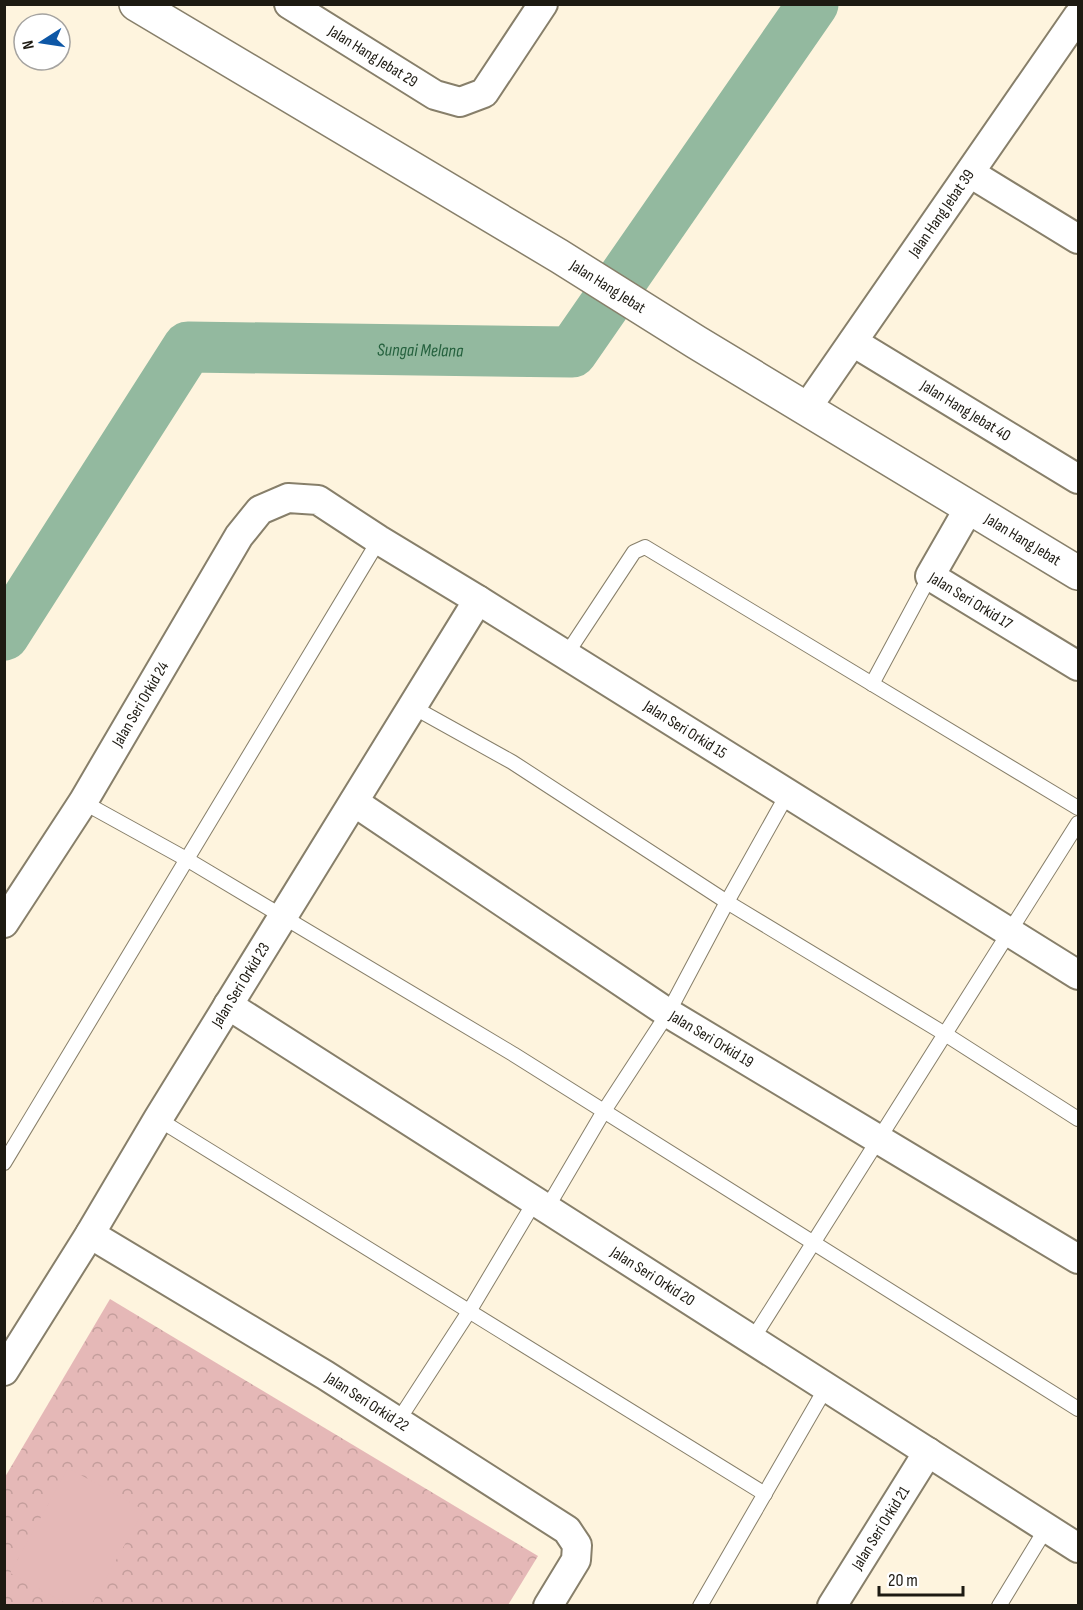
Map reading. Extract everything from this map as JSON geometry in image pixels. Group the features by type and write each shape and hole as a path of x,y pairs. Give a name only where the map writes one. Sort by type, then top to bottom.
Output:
{"street":[{"name":"Jalan Hang Jebat","path":"136,4 559,256 696,342 1078,573"},
{"name":"Jalan Hang Jebat 29","path":"290,4 435,95 460,102 484,93 543,4"},
{"name":"Jalan Hang Jebat 39","path":"806,409 1078,16"},
{"path":"970,172 1078,239"},
{"name":"Jalan Hang Jebat 40","path":"853,342 1078,479"},
{"name":"Jalan Seri Orkid 15","path":"288,498 318,500 1078,975"},
{"name":"Jalan Seri Orkid 24","path":"4,923 83,802 239,536 260,510 288,498"},
{"name":"Jalan Seri Orkid 17","path":"969,508 930,576 1078,666"},
{"name":"Jalan Seri Orkid 23","path":"4,1371 478,600"},
{"name":"Jalan Seri Orkid 19","path":"354,802 668,1013 1078,1259"},
{"name":"Jalan Seri Orkid 20","path":"228,1005 1078,1548"},
{"name":"Jalan Seri Orkid 22","path":"90,1234 325,1375 567,1530 577,1545 576,1560 548,1605"},
{"name":"Jalan Seri Orkid 21","path":"832,1605 928,1452"}],"lane":[{"path":"4,1163 380,540"},
{"path":"566,655 634,552 645,547 1078,808"},
{"path":"872,684 930,576"},
{"path":"413,707 512,762 727,902 945,1034 1078,1119"},
{"path":"398,1421 668,1013 788,793"},
{"path":"83,802 188,860 513,1054 1078,1409"},
{"path":"752,1340 1078,823"},
{"path":"158,1119 765,1494"},
{"path":"700,1605 827,1386"},
{"path":"999,1605 1047,1527"}],"green space":[{"path":"110,1299 538,1556 508,1605 5,1606 5,1477"},
{"path":"68,1468 144,1510 91,1605 69,1605 10,1573"}],"waterway":[{"name":"Sungai Melana","path":"4,635 188,347 572,352 813,4"}]}
